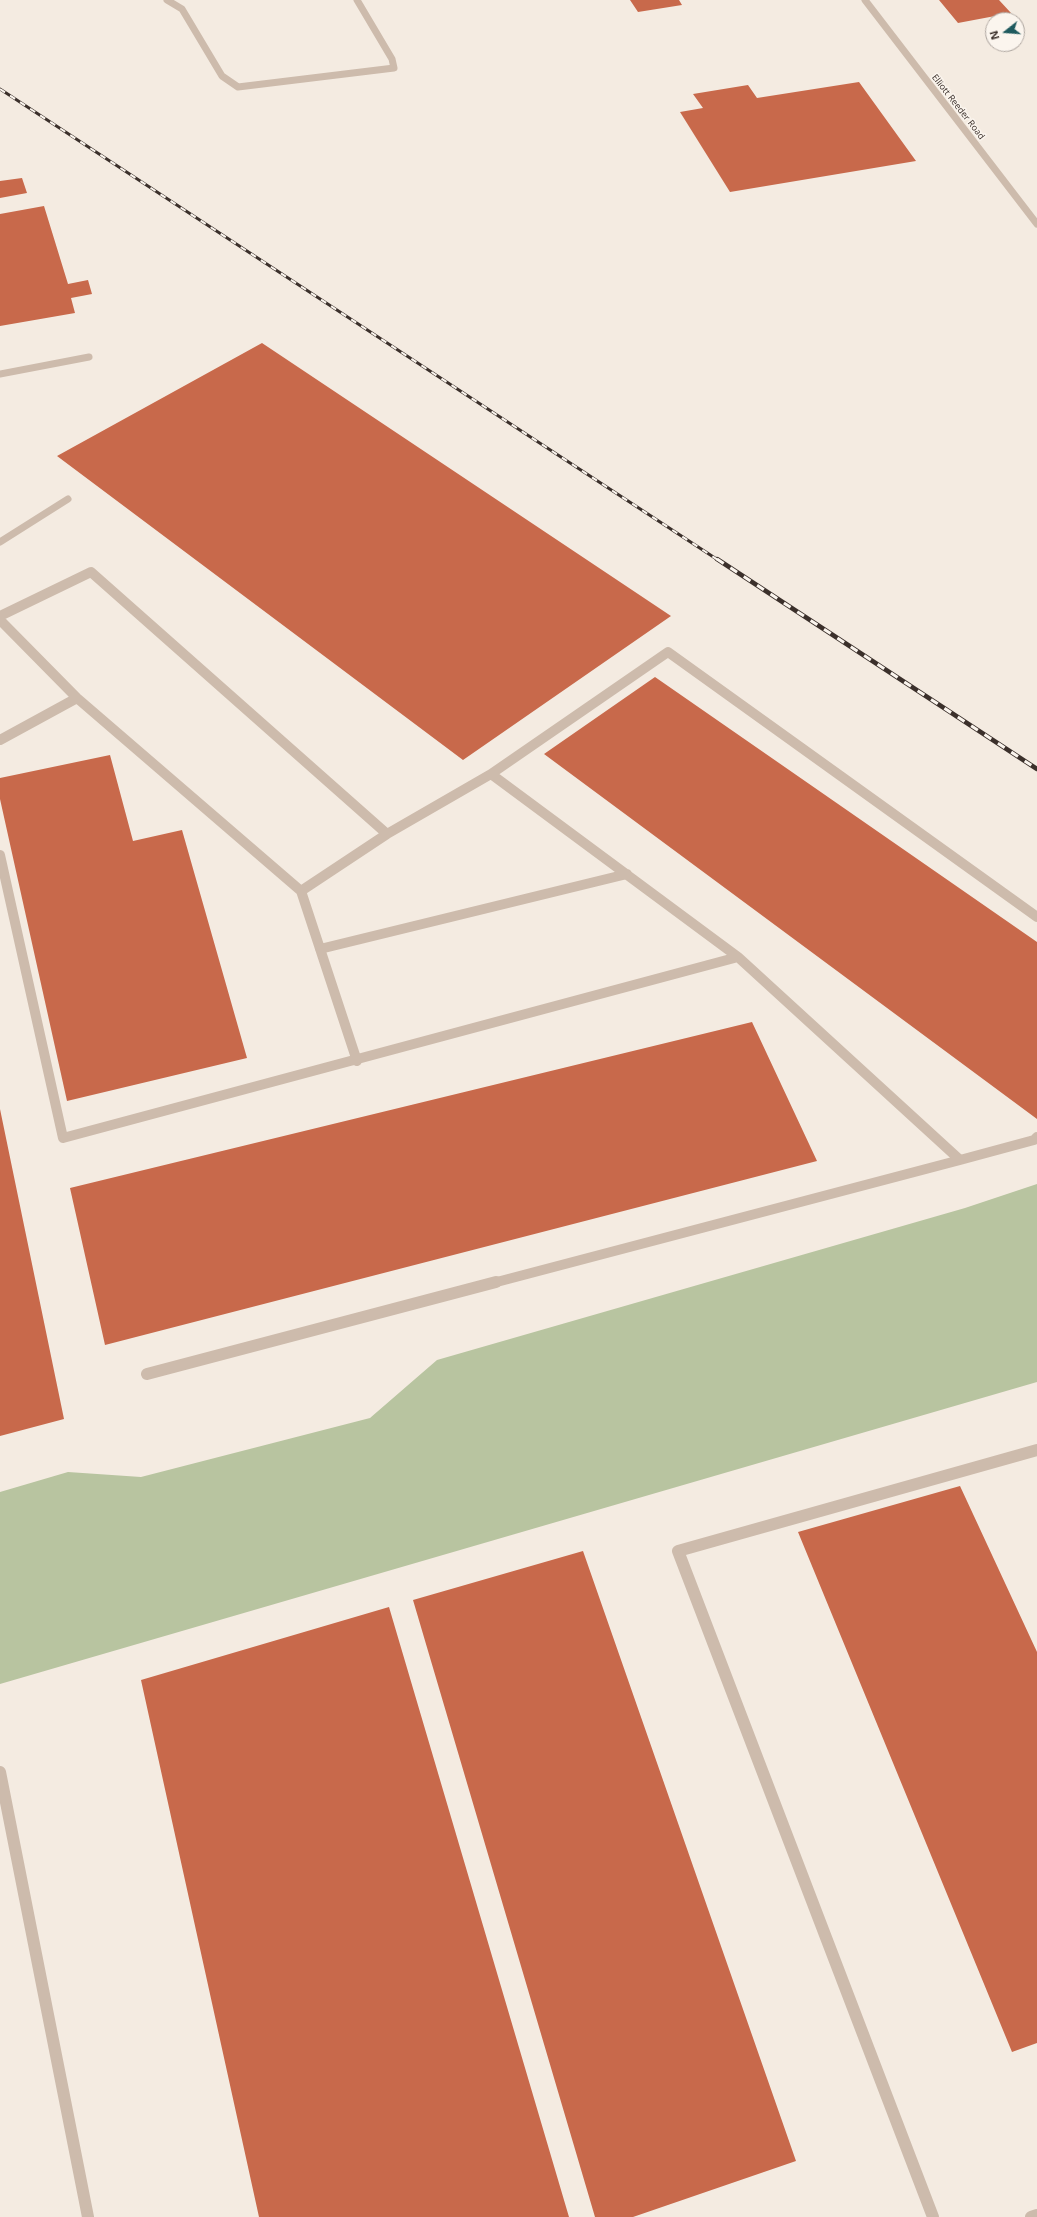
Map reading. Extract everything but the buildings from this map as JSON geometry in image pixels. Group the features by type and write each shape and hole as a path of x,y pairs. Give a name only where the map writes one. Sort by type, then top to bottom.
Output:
{"street":[{"path":"167,0 182,9 222,76 238,87 394,68 392,58 357,0"},
{"name":"Elliott Reeder Road","path":"865,0 1037,224"},
{"path":"0,374 89,357"},
{"path":"0,542 68,499"},
{"path":"0,616 91,572 387,834"},
{"path":"0,620 77,698 301,892 357,1061"},
{"path":"301,892 387,834 491,774 668,652 1037,917"},
{"path":"0,740 77,698"},
{"path":"491,774 738,957 960,1160"},
{"path":"0,855 63,1138 357,1061 738,957"},
{"path":"320,949 627,874"},
{"path":"147,1374 960,1160 1034,1140 1037,1137"},
{"path":"933,2217 678,1551 1037,1450"},
{"path":"0,1772 88,2217"},
{"path":"1031,2217 1037,2215"}],"green space":[{"path":"1037,1184 1037,1382 0,1684 0,1492 68,1472 141,1477 370,1418 437,1360 965,1208"}],"railway":[{"path":"0,89 718,560"},
{"path":"717,559 1037,769"}]}
